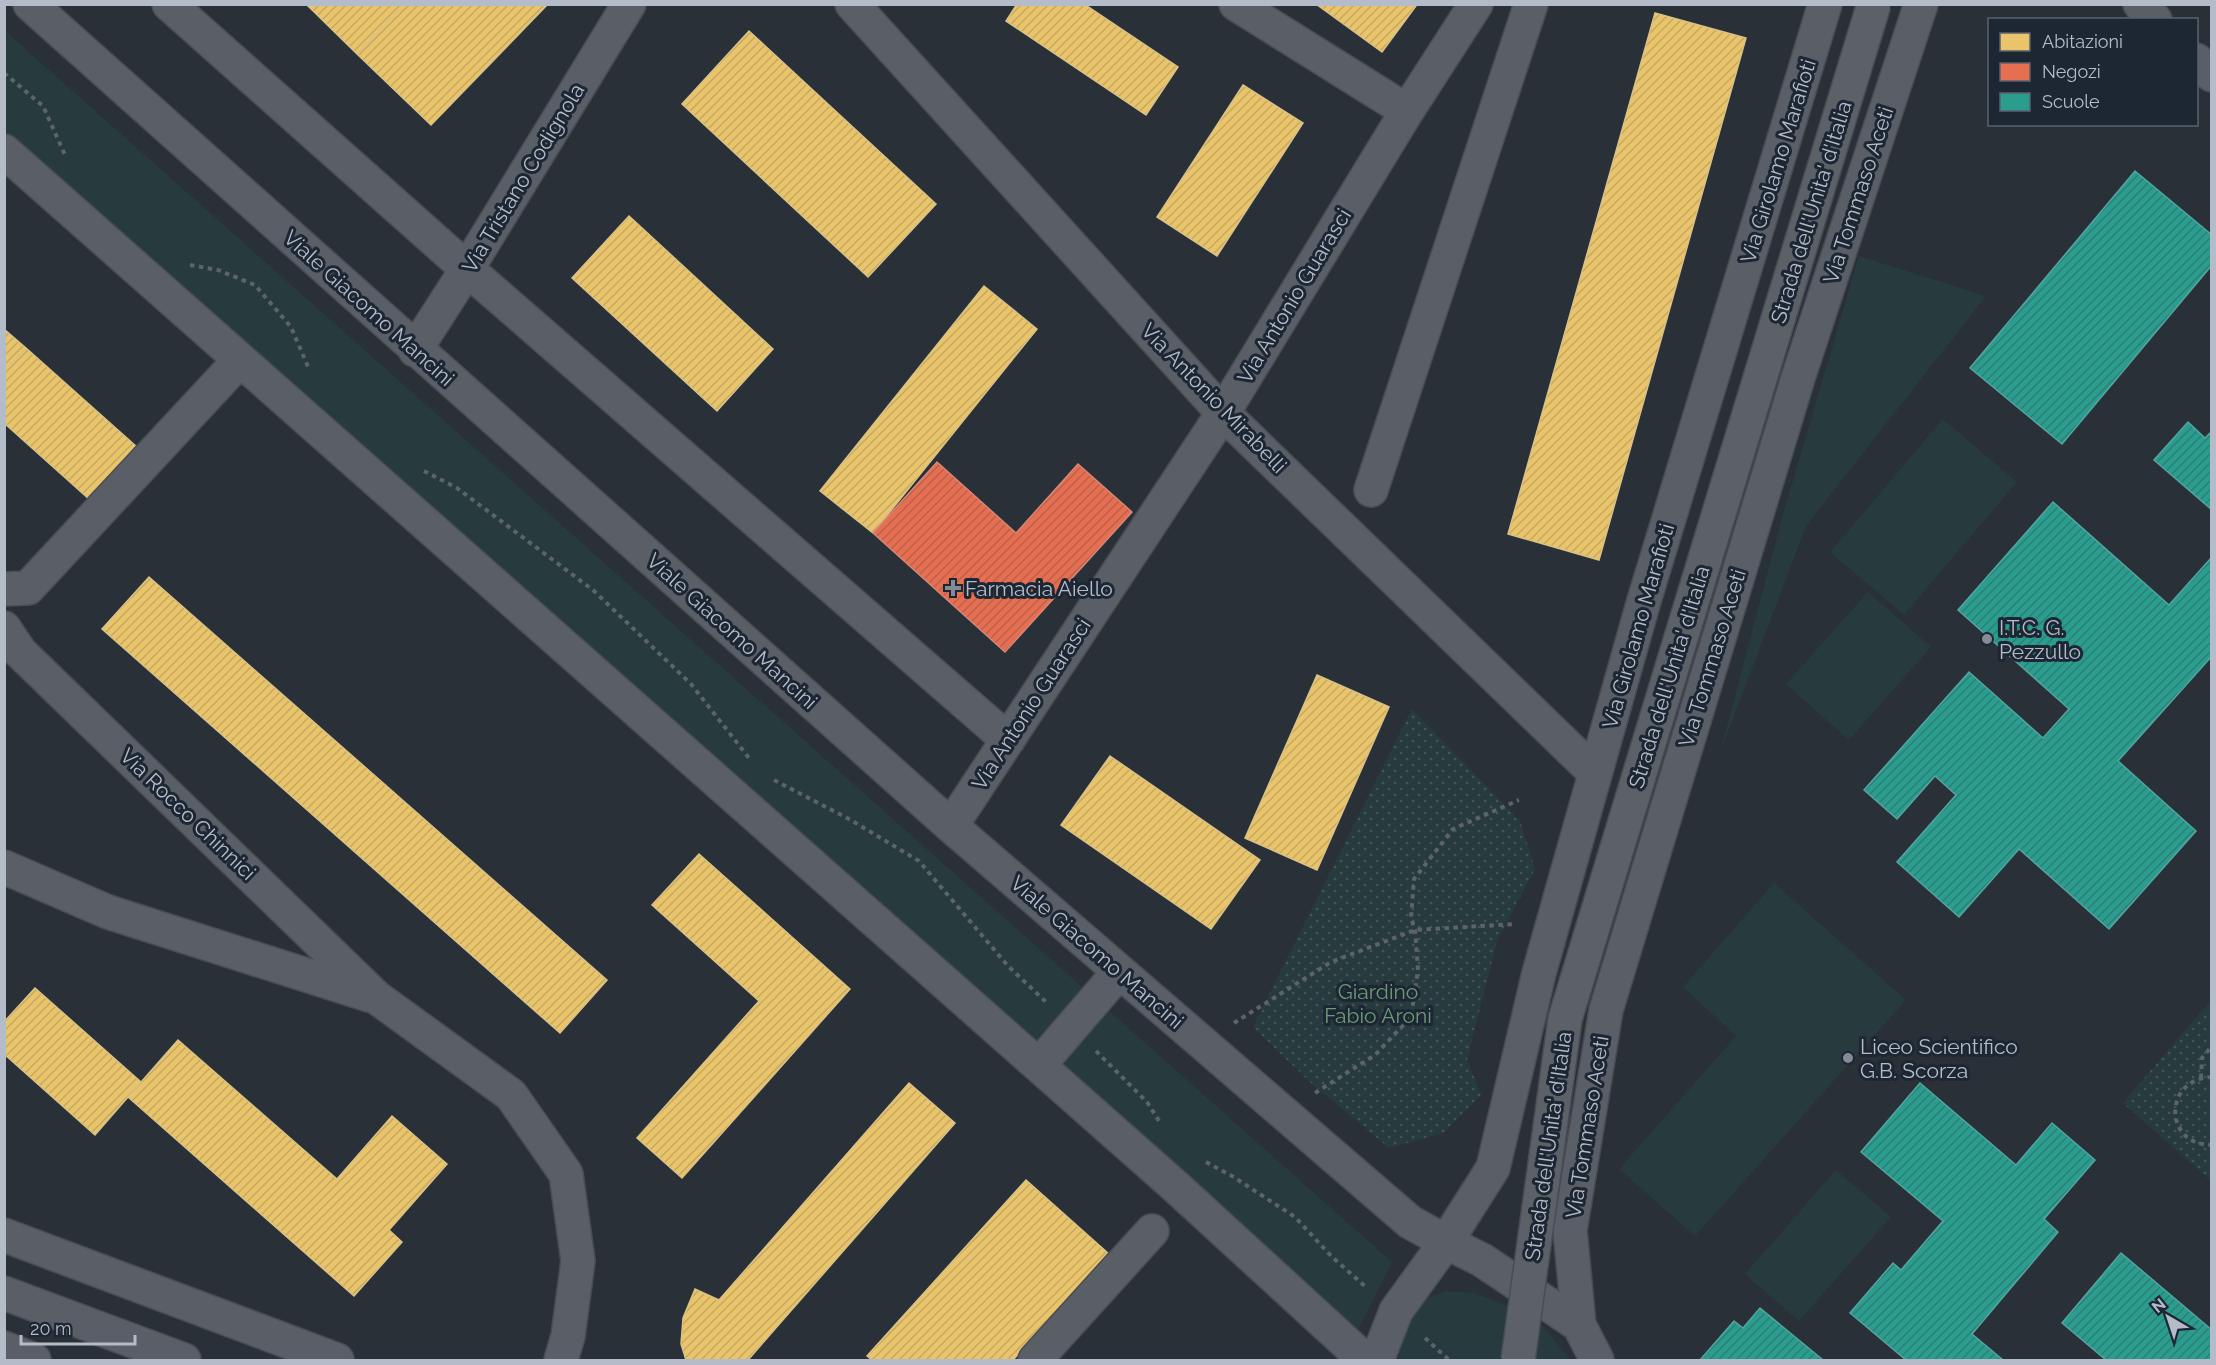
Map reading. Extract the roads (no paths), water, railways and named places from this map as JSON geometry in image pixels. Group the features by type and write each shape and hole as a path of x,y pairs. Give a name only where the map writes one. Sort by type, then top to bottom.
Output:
{"main road":[{"name":"Strada dell'Unita' d'Italia","path":"1518,1360 1565,1019 1874,4"}],"street":[{"name":"Viale Giacomo Mancini","path":"30,4 415,350 951,826 1119,972 1410,1222 1482,1260 1579,1325 1597,1360"},
{"path":"169,4 467,269 1008,740"},
{"name":"Via Tristano Codignola","path":"415,350 467,269 628,4"},
{"name":"Via Antonio Mirabelli","path":"852,4 1223,412 1595,773"},
{"path":"1236,4 1407,111"},
{"name":"Via Antonio Guarasci","path":"951,826 1223,412 1407,111 1476,4"},
{"path":"1371,490 1531,4"},
{"name":"Via Girolamo Marafioti","path":"1446,1242 1493,1168 1539,973 1642,604 1825,4"},
{"name":"Via Tommaso Aceti","path":"1579,1325 1570,1230 1606,1010 1797,378 1921,4"},
{"path":"2140,4 2153,18"},
{"path":"2198,62 2211,75"},
{"path":"4,151 1039,1065 1365,1360"},
{"path":"4,589 28,588 240,360"},
{"name":"Via Rocco Chinnici","path":"4,628 20,652 376,997 511,1095 566,1174 578,1261 568,1336 561,1360"},
{"name":"Via Rocco Chinnici","path":"4,867 108,912 376,997"},
{"path":"1039,1065 1119,972"},
{"path":"1035,1360 1152,1246 1175,1186"},
{"path":"4,1234 336,1360"},
{"path":"1377,1360 1396,1311 1446,1242"},
{"path":"4,1293 184,1360"},
{"path":"4,1348 34,1360"}],"place":[{"name":"Farmacia Aiello","path":"953,588"},
{"name":"I.T.C. G. Pezzullo","path":"1987,639"},
{"name":"Liceo Scientifico G.B. Scorza","path":"1848,1058"}],"park label":[{"name":"Giardino Fabio Aroni","path":"1378,1003"}]}
